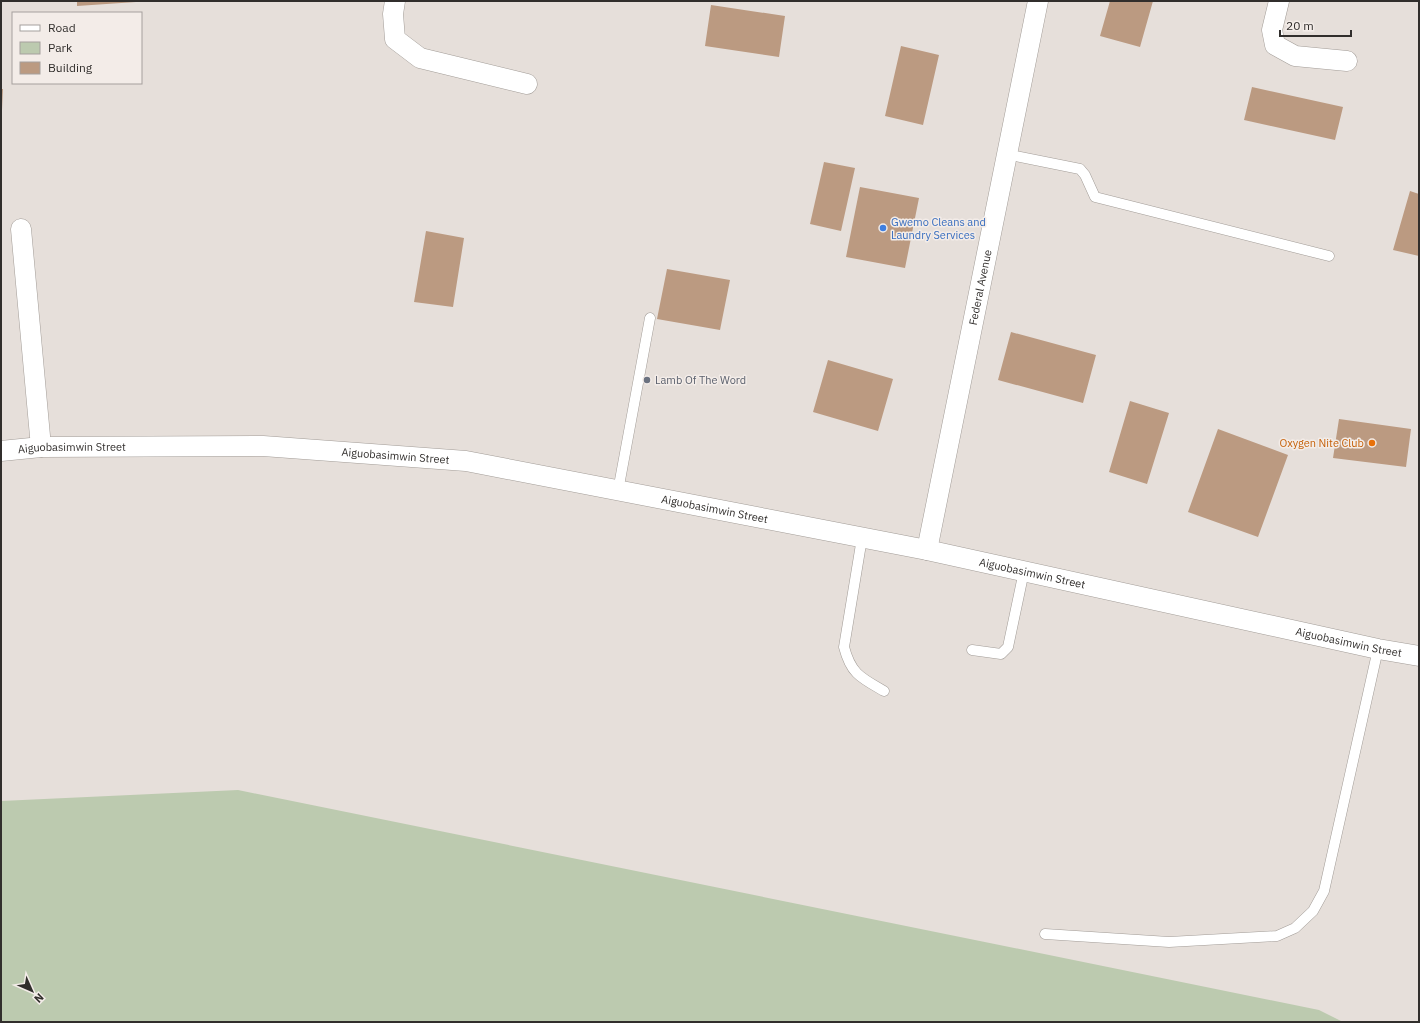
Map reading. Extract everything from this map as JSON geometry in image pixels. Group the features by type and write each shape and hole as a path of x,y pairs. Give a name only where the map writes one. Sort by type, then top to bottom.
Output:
{"street":[{"path":"395,1 393,14 395,39 420,58 528,84"},
{"name":"Federal Avenue","path":"927,550 1038,1"},
{"path":"1279,1 1272,30 1275,44 1295,56 1347,61"},
{"path":"21,229 41,447"},
{"name":"Aiguobasimwin Street","path":"1,451 41,447 262,446 466,461 927,550 1378,649 1419,656"}],"lane":[{"path":"1006,154 1080,169 1095,197 1329,256"},
{"path":"618,491 650,318"},
{"path":"862,538 844,647 848,662 855,673 884,690"},
{"path":"972,650 1001,654 1008,648 1024,572"},
{"path":"1045,934 1169,942 1277,936 1295,928 1313,911 1324,891 1378,649"}],"green space":[{"path":"238,790 1319,1010 1343,1022 1,1022 1,801"}],"building":[{"path":"77,1 136,1 136,2 77,6"},
{"path":"1110,1 1153,1 1140,47 1100,36"},
{"path":"711,5 785,16 779,57 705,46"},
{"path":"901,46 939,55 923,125 885,116"},
{"path":"1252,87 1343,107 1335,140 1244,120"},
{"path":"1,89 3,89 2,110 1,110"},
{"path":"824,162 855,168 841,231 810,224"},
{"name":"Gwemo Cleans and Laundry Services","path":"860,187 919,198 905,268 846,257"},
{"path":"1410,191 1419,194 1419,256 1393,250"},
{"path":"426,231 464,238 453,307 414,302"},
{"path":"667,269 730,280 720,330 657,319"},
{"path":"1011,332 1096,355 1083,403 998,380"},
{"path":"828,360 893,379 878,431 813,412"},
{"path":"1130,401 1169,413 1147,484 1109,472"},
{"name":"Oxygen Nite Club","path":"1339,419 1411,429 1406,467 1333,458"},
{"path":"1218,429 1288,455 1258,537 1188,512"}],"place":[{"name":"Gwemo Cleans and Laundry Services","path":"883,228"},
{"name":"Lamb Of The Word","path":"647,380"},
{"name":"Oxygen Nite Club","path":"1372,443"}]}
